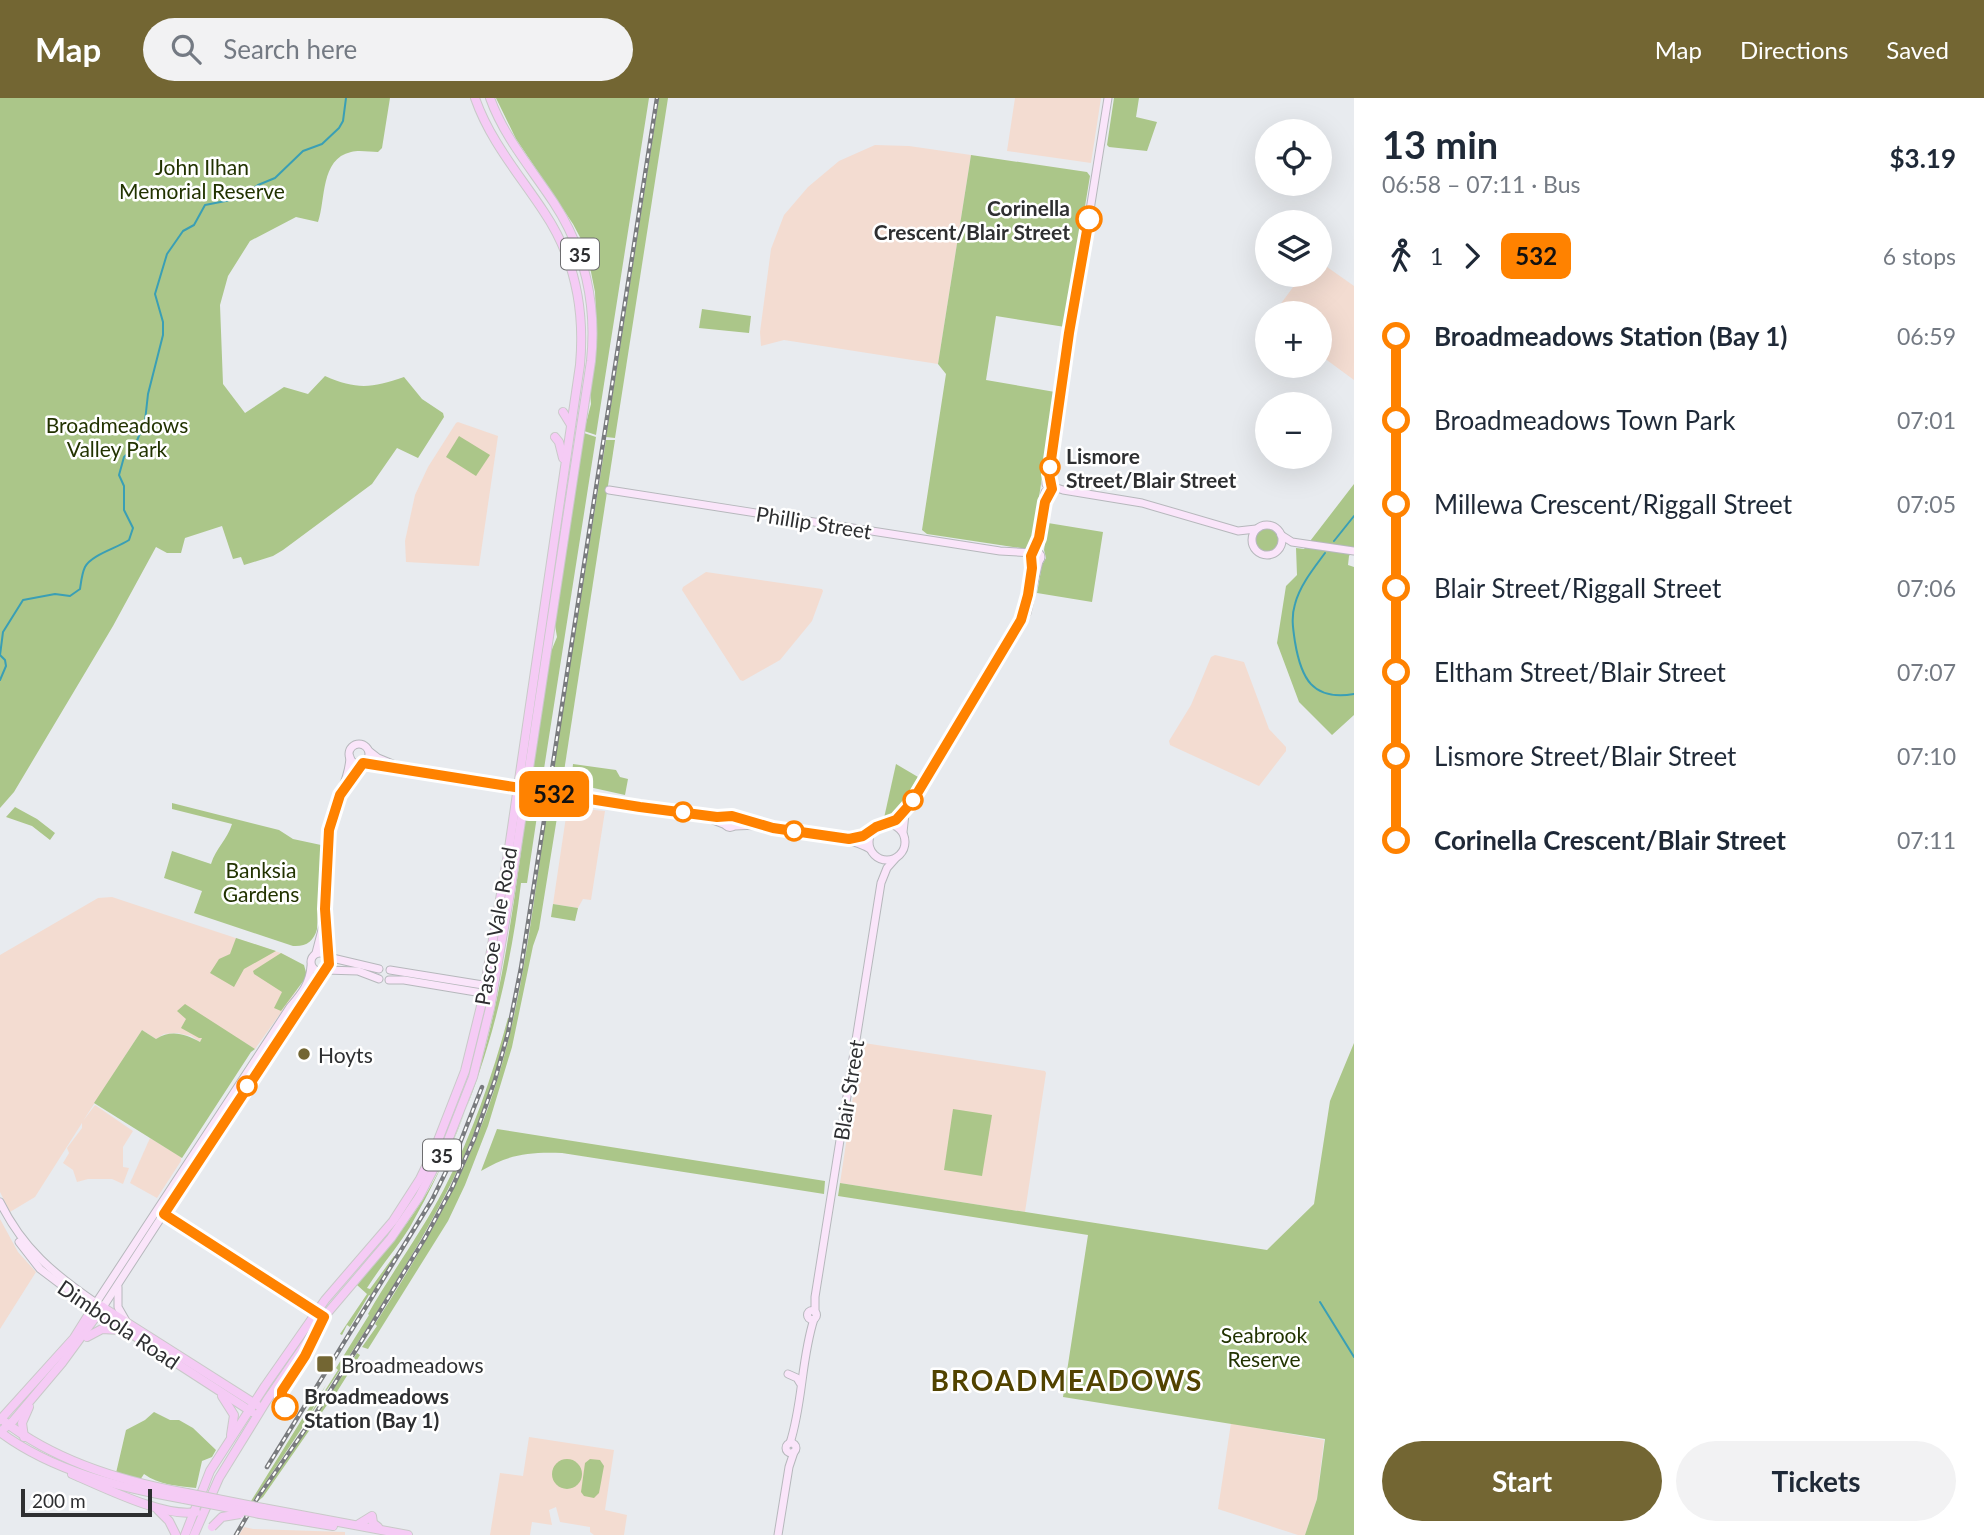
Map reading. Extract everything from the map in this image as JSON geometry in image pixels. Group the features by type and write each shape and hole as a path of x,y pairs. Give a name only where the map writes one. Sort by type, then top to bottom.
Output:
{"main road":[{"name":"Pascoe Vale Road","path":"475,98 500,149 554,226 572,268 579,297 582,336 524,746 499,901 489,990"},
{"name":"Pascoe Vale Road","path":"194,1535 208,1501 256,1409 325,1300 393,1221 420,1179 459,1089 489,990 510,893 591,361 592,308 587,278 569,229 509,138 489,98"},
{"path":"563,412 571,425"},
{"path":"555,437 560,444 564,468"},
{"path":"524,746 535,696 541,695"},
{"path":"499,901 510,893"},
{"path":"98,1308 35,1395 0,1432 58,1469 151,1506 192,1513 200,1510 208,1501"},
{"path":"81,1341 98,1308"},
{"name":"Dimboola Road","path":"98,1308 126,1321 256,1409"},
{"name":"Dimboola Road","path":"98,1308 127,1332 216,1389 256,1409"},
{"path":"127,1332 102,1329 81,1341 0,1419 24,1437 49,1449 120,1478 185,1496"},
{"path":"216,1389 234,1415 229,1441"},
{"path":"24,1437 22,1423 35,1395"},
{"path":"0,1408 12,1408"},
{"name":"Pascoe Vale Road","path":"185,1535 204,1485 229,1441 256,1409"},
{"path":"49,1449 59,1458 77,1466 78,1471"},
{"path":"40,1457 123,1486 381,1533 406,1534"},
{"path":"151,1506 165,1517 176,1535"},
{"path":"210,1531 218,1519 227,1515 262,1511 406,1534"}],"street":[{"path":"902,832 905,814 1021,620 1027,600 1049,488 1108,98"},
{"path":"1049,488 1142,503 1238,531 1244,534 1257,552 1266,556 1275,554 1288,545 1303,544"},
{"name":"Phillip Street","path":"609,490 1035,556"},
{"path":"1238,531 1272,526 1288,540 1354,551"},
{"path":"1252,544 1252,535 1256,529"},
{"path":"1280,549 1281,535"},
{"path":"98,1308 108,1284 329,964 325,909 329,830 349,769 350,749 361,744 384,761 414,772"},
{"path":"340,795 368,759 369,751"},
{"path":"350,757 353,762 849,839 863,836 882,824 888,824 894,825 905,838 904,849 895,859 884,860 849,839"},
{"path":"888,824 912,802"},
{"path":"872,832 869,837 872,852"},
{"name":"Blair Street","path":"872,852 880,867 881,883"},
{"name":"Blair Street","path":"778,1535 881,883 886,870 895,859"},
{"path":"98,1308 119,1283 160,1211 290,1007 306,987 325,909"},
{"path":"316,953 379,969 385,967 489,990"},
{"path":"311,966 316,971 358,971 384,981 404,980 489,990"},
{"path":"379,969 379,979"},
{"path":"389,980 390,970"},
{"name":"Dimboola Road","path":"2,1206 45,1269 80,1299 98,1308"},
{"name":"Dimboola Road","path":"45,1269 98,1308"},
{"path":"119,1283 117,1304 126,1321"},
{"path":"77,1290 94,1293 108,1284"},
{"path":"80,1299 83,1308 82,1327"}],"shaded area":[{"path":"1015,98 1101,98 1091,163 1007,151"},
{"path":"875,145 909,146 971,155 938,364 784,340 761,346 760,332 771,249 784,215 808,187 839,161"},
{"path":"1332,270 1354,286 1354,380 1332,364 1332,301 1283,301 1293,287 1332,287"},
{"path":"458,422 498,436 479,566 406,562 405,541 415,495 428,467"},
{"path":"706,572 823,591 812,621 780,660 743,681 682,590"},
{"path":"1215,655 1244,662 1269,729 1286,747 1286,751 1259,786 1170,745 1169,741 1191,705 1211,657"},
{"path":"573,808 605,811 591,900 583,899 578,908 553,904 567,810"},
{"path":"112,897 281,953 294,960 297,990 255,1049 213,1023 200,1042 191,1036 177,1033 164,1034 156,1039 142,1030 83,1121 95,1105 133,1131 123,1147 123,1167 129,1168 123,1184 112,1179 77,1182 73,1170 63,1163 69,1153 67,1148 82,1128 82,1123 35,1197 10,1212 0,1192 0,955 98,898"},
{"path":"861,1044 1045,1071 1025,1212 840,1183"},
{"path":"150,1138 181,1157 157,1198 130,1183"},
{"path":"0,1219 18,1252 36,1272 0,1329"},
{"path":"1231,1423 1324,1440 1317,1499 1305,1535 1218,1509"},
{"path":"529,1437 614,1450 605,1510 627,1515 624,1535 594,1535 590,1532 590,1527 560,1522 556,1507 549,1510 552,1525 532,1522 530,1535 490,1535 500,1473 523,1476"},
{"path":"244,1527 345,1532 345,1535 239,1535"}],"green space":[{"name":"Broadmeadows Valley Park","path":"0,98 390,98 382,148 378,152 351,152 334,163 326,181 318,222 296,217 250,241 228,276 220,305 223,384 245,413 284,387 308,394 325,376 346,384 365,386 404,377 422,399 443,413 444,417 418,458 397,448 372,484 273,556 244,565 241,557 233,559 222,526 185,538 181,553 167,553 156,547 113,626 14,792 0,808"},
{"path":"496,98 649,98 596,435 584,431 591,404 590,391 597,337 595,292 591,272 581,239 573,224 516,139"},
{"path":"659,98 668,98 615,438 606,437"},
{"path":"1114,98 1139,98 1136,117 1157,122 1147,151 1107,145"},
{"path":"971,155 1087,172 1090,176 1065,327 996,316 986,380 1055,392 1032,543 1027,549 927,534 922,530 946,374 938,364"},
{"path":"702,309 751,316 749,333 699,328"},
{"path":"584,433 596,437 541,788 530,786 550,654 557,637 555,625"},
{"path":"459,436 490,455 476,476 446,457"},
{"path":"606,440 615,440 561,791 550,790"},
{"path":"1354,484 1354,549 1349,556 1348,565 1354,567 1354,715 1332,735 1299,702 1277,643 1286,586 1297,575 1296,548 1304,549"},
{"path":"1048,523 1103,532 1092,602 1037,593 1042,565 1046,558 1044,550"},
{"path":"1267,527 1277,531 1281,541 1277,551 1267,555 1257,551 1253,541 1257,531"},
{"path":"573,764 616,770 620,777 628,779 625,795 571,783"},
{"path":"896,764 918,777 897,814 884,818"},
{"path":"529,794 540,796 527,883 521,883 496,1018 473,1089 485,1049 507,947"},
{"path":"549,798 560,799 539,929 512,1047 488,1126 448,1221 368,1349 362,1347 377,1326 375,1324 443,1209 472,1148 496,1084 522,978"},
{"name":"Banksia Gardens","path":"172,803 279,830 293,839 321,845 317,929 312,940 293,946 194,913 202,891 164,878 172,851 211,864 232,824 172,809"},
{"path":"15,807 55,833 50,840 32,826 6,817"},
{"path":"553,904 578,908 575,921 551,917"},
{"path":"236,938 276,951 244,969 234,987 210,973 219,959 230,954"},
{"path":"281,953 304,965 307,976 281,1011 274,1008 282,992 253,971"},
{"path":"185,1004 255,1049 182,1158 94,1103 142,1030 156,1039 167,1034 178,1034 200,1042 202,1038 181,1028 186,1019 177,1011"},
{"path":"508,1018 500,1060 487,1099 439,1208 361,1338 269,1478 251,1501 312,1403 314,1404 326,1385 307,1419 338,1370 336,1368 444,1189 481,1105"},
{"name":"Seabrook Reserve","path":"1354,1043 1354,1535 1305,1535 1317,1499 1325,1439 1063,1397 1088,1235 838,1196 840,1183 1267,1250 1314,1204 1330,1101"},
{"path":"953,1109 992,1115 982,1176 944,1170"},
{"path":"497,1129 825,1181 824,1194 562,1153 520,1155 481,1171"},
{"path":"447,1154 410,1227 367,1288 370,1289 396,1256 350,1327 347,1325 342,1335 340,1334 367,1294 357,1285 412,1216"},
{"path":"357,1353 360,1355 333,1398 325,1404 327,1405 257,1502 336,1385 348,1368 350,1369 349,1366"},
{"path":"154,1412 193,1428 216,1450 212,1457 202,1461 196,1488 162,1483 144,1474 140,1480 116,1473 126,1430"},
{"path":"567,1459 573,1460 581,1468 581,1480 573,1488 567,1489 561,1488 553,1480 552,1474 553,1468 561,1460"},
{"path":"590,1459 600,1460 604,1466 599,1493 594,1498 584,1496 581,1492 585,1463"}],"waterway":[{"path":"0,680 6,666 0,655 3,632 23,600 55,594 70,596 80,589 83,572 88,563 129,540 133,528 124,510 124,486 119,475 124,457 134,448 145,421 148,394 163,335 163,322 155,294 167,254 183,231 194,225 205,205 241,198 258,185 275,178 303,151 322,144 343,121 346,98"},
{"path":"1334,541 1354,516"},
{"path":"1325,553 1297,597 1293,614 1294,637 1301,666 1311,684 1328,694 1354,694"},
{"path":"1320,1302 1354,1357"}],"railway":[{"path":"236,1535 425,1238 474,1139 495,1080 521,968 657,98"},
{"path":"267,1467 432,1200 460,1143 482,1087"}],"bus line":[{"name":"532","path":"285,1407 282,1391 305,1356 324,1317 164,1214 267,1055 328,967 325,909 328,843 331,820 340,795 363,763 640,807 717,817 732,816 773,828 849,839 857,839 882,824 896,820 912,802 1021,620 1027,600 1031,556 1039,538 1045,502 1052,489 1049,474 1089,219"}],"place":[{"name":"Corinella Crescent/Blair Street","path":"1089,219"},
{"name":"Lismore Street/Blair Street","path":"1050,467"},
{"name":"Hoyts","path":"304,1054"},
{"name":"Broadmeadows","path":"325,1364"},
{"name":"Broadmeadows Station (Bay 1)","path":"285,1407"}],"district":[{"name":"BROADMEADOWS","path":"1067,1380"}],"park label":[{"name":"John Ilhan Memorial Reserve","path":"202,178"}]}
